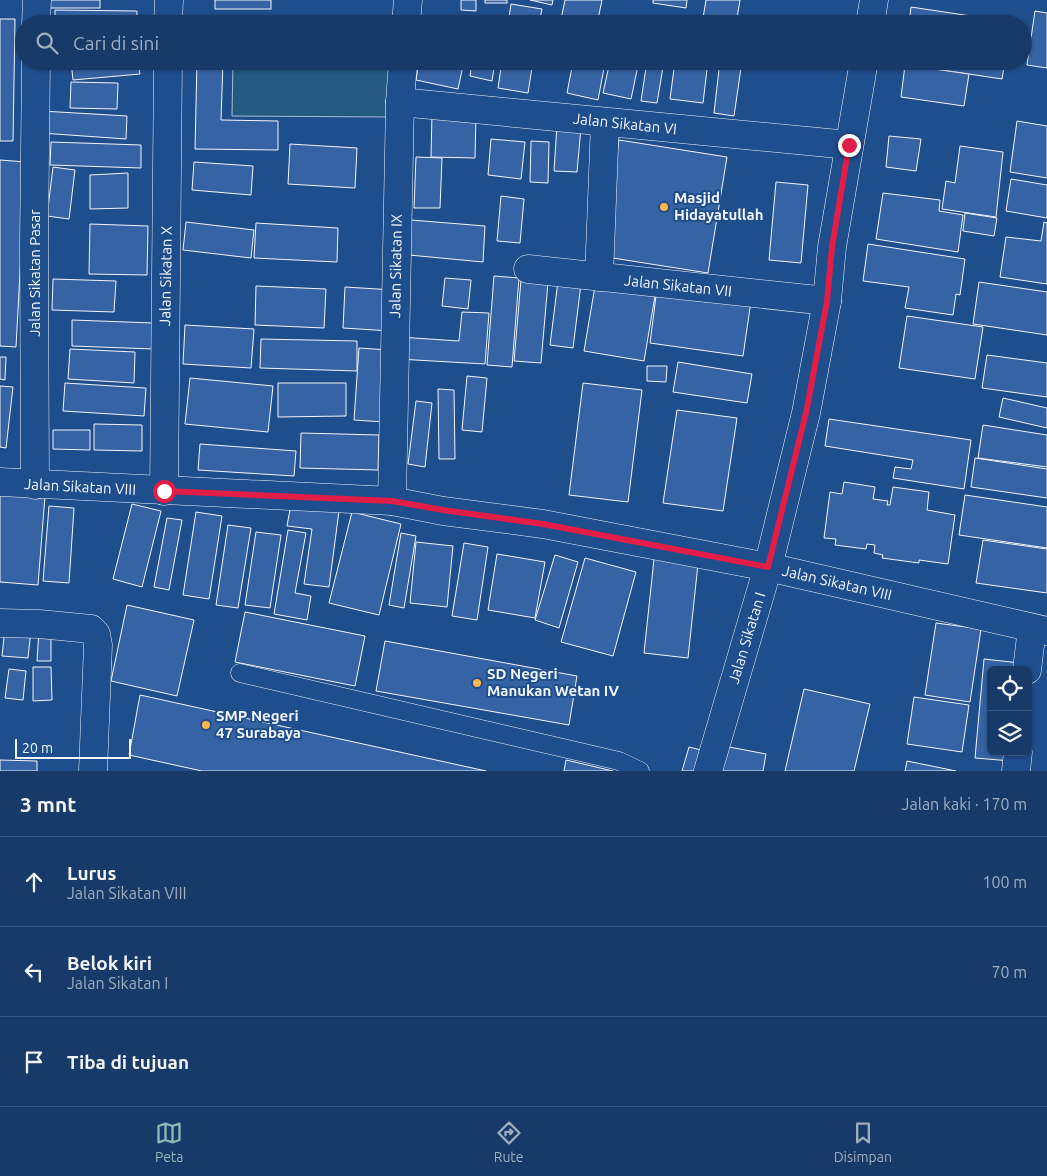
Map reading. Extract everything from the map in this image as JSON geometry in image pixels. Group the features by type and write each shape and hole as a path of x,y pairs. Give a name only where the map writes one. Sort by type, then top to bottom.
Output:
{"street":[{"path":"36,0 36,15"},
{"path":"168,15 169,0"},
{"path":"407,15 408,0"},
{"path":"872,15 874,0"},
{"name":"Jalan Sikatan Pasar","path":"36,70 34,244 36,485"},
{"name":"Jalan Sikatan X","path":"164,491 168,70"},
{"name":"Jalan Sikatan IX","path":"392,501 400,102 402,70"},
{"name":"Jalan Sikatan I","path":"708,771 768,567 806,413 827,301 832,247 862,70"},
{"name":"Jalan Sikatan VI","path":"400,102 849,145"},
{"path":"599,277 605,122"},
{"name":"Jalan Sikatan VII","path":"528,269 827,301"},
{"name":"Jalan Sikatan VIII","path":"0,482 392,501 543,524 768,567 1039,630"},
{"path":"0,623 39,624 91,629 96,634 98,645 93,771"},
{"path":"1028,666 1039,630"},
{"path":"1016,771 1018,756"}],"lane":[{"path":"240,673 620,761 640,771"}],"shaded area":[{"path":"233,70 390,70 390,117 232,116"}],"building":[{"path":"49,0 100,0 100,8 49,8"},
{"path":"215,0 271,0 271,9 215,9"},
{"path":"461,0 476,0 476,11 461,10"},
{"path":"485,0 507,0 507,3 485,3"},
{"path":"530,0 553,0 552,5"},
{"path":"565,0 602,0 599,15 562,15"},
{"path":"653,0 687,0 686,8 653,3"},
{"path":"706,0 740,0 738,15 704,15"},
{"path":"511,4 542,9 541,15 509,15"},
{"path":"911,7 964,15 910,15"},
{"path":"55,10 137,11 137,15 55,15"},
{"path":"1035,11 1047,13 1047,68 1032,66 1032,31"},
{"path":"0,19 15,19 13,141 0,141"},
{"path":"72,70 139,70 140,74 73,80"},
{"path":"197,70 223,70 221,120 278,121 278,150 195,149"},
{"path":"418,70 462,70 458,89 416,80"},
{"path":"471,70 494,70 492,81 470,76"},
{"path":"501,70 532,70 528,93 498,88"},
{"path":"571,70 604,70 598,100 567,93"},
{"path":"608,70 637,70 631,99 603,93"},
{"path":"646,70 662,70 657,103 641,101"},
{"path":"674,70 707,70 703,103 670,99"},
{"path":"719,70 741,70 734,116 714,113"},
{"path":"904,70 941,70 969,74 964,106 901,97"},
{"path":"942,70 1004,70 1002,79"},
{"path":"71,82 118,83 117,109 70,108"},
{"path":"42,111 127,116 126,139 41,133"},
{"path":"432,113 476,115 475,158 431,157"},
{"path":"1017,121 1047,126 1047,178 1010,172"},
{"path":"557,125 581,127 577,172 554,171"},
{"path":"889,136 921,139 916,171 886,167"},
{"path":"491,139 525,142 521,179 488,175"},
{"name":"Masjid Hidayatullah","path":"619,140 727,157 708,273 600,256"},
{"path":"531,141 549,142 548,183 530,182"},
{"path":"51,142 141,145 141,168 50,165"},
{"path":"290,144 357,148 355,188 288,184"},
{"path":"960,146 1003,152 996,217 942,209 946,181 955,183"},
{"path":"416,157 442,158 440,208 414,208"},
{"path":"0,160 26,162 16,347 0,346"},
{"path":"194,162 253,166 251,195 192,190"},
{"path":"53,167 75,170 69,219 47,216"},
{"path":"128,173 128,208 90,209 90,175"},
{"path":"1011,179 1047,185 1047,218 1006,211"},
{"path":"776,182 808,185 801,263 769,260"},
{"path":"883,193 940,200 939,211 963,215 958,252 876,239"},
{"path":"501,196 524,199 520,243 497,241"},
{"path":"965,213 997,218 994,236 963,231"},
{"path":"411,220 485,226 483,262 409,255"},
{"path":"186,222 254,230 251,258 183,250"},
{"path":"1044,222 1047,223 1047,284 1000,277 1006,237 1041,241"},
{"path":"256,223 338,228 337,262 254,258"},
{"path":"90,224 148,226 147,275 89,274"},
{"path":"868,244 965,259 960,295 956,294 953,315 905,308 909,287 863,281"},
{"path":"494,276 519,278 512,367 487,365"},
{"path":"445,278 471,280 468,309 442,306"},
{"path":"53,279 116,281 114,312 52,310"},
{"path":"521,280 548,282 541,363 514,361"},
{"path":"558,281 581,284 573,348 550,345"},
{"path":"979,282 1047,292 1047,335 973,324"},
{"path":"256,286 326,289 324,328 255,325"},
{"path":"595,286 655,296 644,361 584,351"},
{"path":"345,287 394,290 391,331 343,328"},
{"path":"657,288 751,301 743,356 650,343"},
{"path":"462,312 489,313 485,364 398,359 399,337 459,341"},
{"path":"907,316 983,327 975,379 899,368"},
{"path":"72,320 154,323 153,349 72,346"},
{"path":"185,325 254,329 251,368 183,364"},
{"path":"261,339 357,341 357,371 260,368"},
{"path":"359,348 389,350 384,422 354,420"},
{"path":"70,349 135,352 134,383 68,379"},
{"path":"987,355 1047,363 1047,397 982,388"},
{"path":"0,357 6,357 5,380 0,379"},
{"path":"678,362 752,374 747,403 673,392"},
{"path":"647,366 667,366 666,382 647,381"},
{"path":"467,376 487,378 482,432 462,430"},
{"path":"190,378 273,386 268,432 185,424"},
{"path":"65,383 146,388 144,416 63,411"},
{"path":"278,383 346,383 346,416 278,417"},
{"path":"583,383 642,390 628,502 569,495"},
{"path":"0,386 13,387 6,448 0,447"},
{"path":"438,389 454,390 455,459 439,459"},
{"path":"1003,398 1047,408 1047,428 999,417"},
{"path":"416,401 432,403 425,467 408,464"},
{"path":"677,410 737,418 723,511 663,503"},
{"path":"829,419 971,440 964,489 893,478 895,467 911,469 913,460 825,446"},
{"path":"94,424 142,425 142,451 94,450"},
{"path":"983,425 1047,435 1047,467 978,458"},
{"path":"53,430 90,430 90,450 53,449"},
{"path":"301,433 379,435 378,470 300,468"},
{"path":"200,444 296,451 294,476 198,470"},
{"path":"975,458 1047,469 1047,498 971,487"},
{"path":"844,482 875,487 873,499 888,501 887,505 890,505 893,487 929,492 927,510 955,515 948,564 919,560 919,563 882,558 883,555 874,553 875,545 867,544 866,549 835,545 836,539 824,538 830,492 842,494"},
{"path":"0,492 45,496 38,585 0,582"},
{"path":"965,495 1047,507 1047,548 959,535"},
{"path":"132,504 161,511 142,587 113,579"},
{"path":"291,504 339,511 329,587 304,584 312,529 287,526"},
{"path":"49,506 74,508 69,583 43,581"},
{"path":"196,512 222,516 209,599 183,595"},
{"path":"352,512 401,524 379,615 329,603"},
{"path":"167,518 182,520 169,590 154,587"},
{"path":"228,525 251,528 238,608 216,605"},
{"path":"288,530 306,533 295,593 311,596 307,620 274,614"},
{"path":"256,532 281,535 270,608 245,605"},
{"path":"401,533 416,536 404,608 389,605"},
{"path":"983,540 1047,549 1047,593 976,583"},
{"path":"416,542 453,546 447,607 410,603"},
{"path":"464,543 488,547 477,620 452,616"},
{"path":"497,554 545,562 535,618 488,610"},
{"path":"555,555 578,562 559,628 535,620"},
{"path":"585,558 636,572 613,656 561,642"},
{"path":"654,559 698,564 688,658 644,653"},
{"path":"127,605 194,620 177,696 111,681"},
{"path":"245,612 365,636 355,686 235,662"},
{"path":"936,623 981,629 970,702 925,695"},
{"path":"5,628 31,630 28,658 2,656"},
{"path":"39,630 51,630 51,661 37,661"},
{"name":"SD Negeri Manukan Wetan IV","path":"385,641 577,676 569,725 376,691"},
{"path":"984,659 1020,663 1020,666 987,666 987,756 1011,756 1011,761 975,758"},
{"path":"33,667 51,667 52,700 33,701"},
{"path":"9,669 26,671 23,700 5,698"},
{"path":"804,689 870,704 854,771 785,771"},
{"name":"SMP Negeri 47 Surabaya","path":"140,695 486,771 202,771 129,755"},
{"path":"914,697 969,705 962,752 907,744"},
{"path":"724,746 766,754 763,771 719,771"},
{"path":"689,747 709,752 703,771 682,771"},
{"path":"0,760 37,761 37,771 0,771"},
{"path":"566,760 613,771 564,771"},
{"path":"907,761 956,771 905,771"}],"place":[{"name":"Masjid Hidayatullah","path":"664,207"},
{"name":"SD Negeri Manukan Wetan IV","path":"477,683"},
{"name":"SMP Negeri 47 Surabaya","path":"206,725"}],"route":[{"path":"164,491 392,501 543,524 768,567 806,413 827,301 832,247 849,145"}]}
